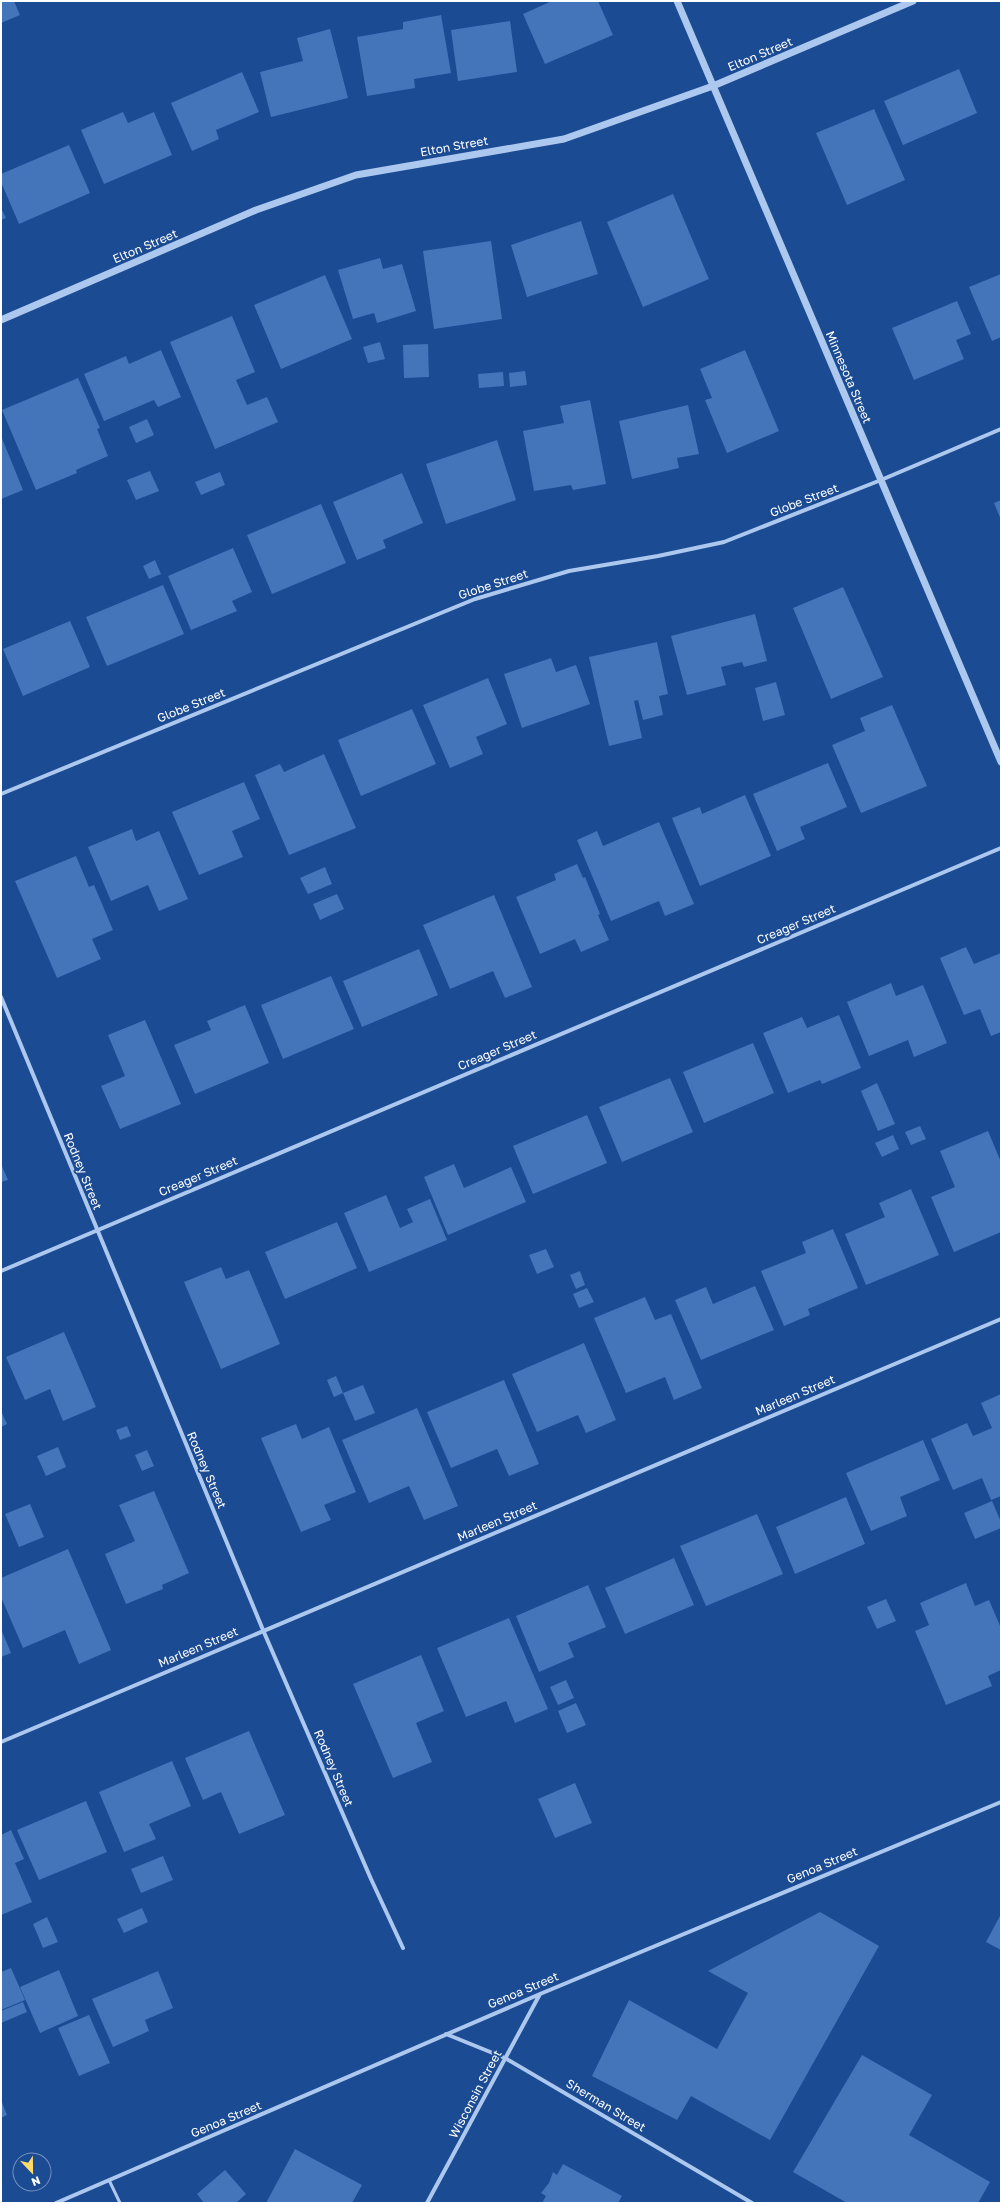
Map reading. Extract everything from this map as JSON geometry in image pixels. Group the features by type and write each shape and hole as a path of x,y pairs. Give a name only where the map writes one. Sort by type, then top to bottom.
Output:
{"street":[{"name":"Minnesota Street","path":"677,1 1001,762"},
{"name":"Elton Street","path":"1,320 256,210 356,175 564,139 713,86 913,1"},
{"name":"Globe Street","path":"1,794 475,599 569,571 658,556 724,542 881,480 1001,429"},
{"name":"Creager Street","path":"1,1271 1001,848"},
{"name":"Rodney Street","path":"1,997 263,1630 371,1879 403,1948"},
{"name":"Marleen Street","path":"1,1742 1001,1319"},
{"name":"Genoa Street","path":"56,2203 540,1994 1001,1802"},
{"name":"Wisconsin Street","path":"427,2203 540,1994"},
{"name":"Sherman Street","path":"446,2034 505,2058 752,2203"}],"lane":[{"path":"109,2180 120,2203"}],"building":[{"path":"1,1 14,1 20,15 1,23"},
{"path":"552,1 598,1 613,35 545,64 523,14"},
{"path":"441,15 451,73 414,79 415,88 367,96 357,37 403,29 403,22"},
{"path":"510,21 517,72 458,81 451,30"},
{"path":"330,29 348,98 271,117 260,72 303,61 297,38"},
{"path":"959,69 977,113 903,145 884,101"},
{"path":"242,72 259,112 216,130 219,139 192,151 171,103"},
{"path":"874,109 905,180 847,205 816,133"},
{"path":"123,112 128,123 154,112 172,155 104,184 81,130"},
{"path":"69,145 90,193 19,224 1,182 1,174"},
{"path":"673,194 709,279 643,307 607,222"},
{"path":"1,208 6,218 1,220"},
{"path":"581,221 598,274 527,297 511,245"},
{"path":"491,241 502,319 434,329 423,251"},
{"path":"380,258 383,269 402,264 416,311 377,323 374,313 353,319 338,270"},
{"path":"1001,274 1001,337 992,341 969,287"},
{"path":"325,275 352,339 281,369 254,305"},
{"path":"957,301 971,334 956,340 964,359 914,380 892,328"},
{"path":"232,316 255,372 236,380 247,405 267,397 278,422 215,449 170,342"},
{"path":"380,342 385,359 368,363 363,347"},
{"path":"428,344 429,377 404,378 403,345"},
{"path":"161,350 181,397 158,407 154,400 104,421 84,374 126,356 129,364"},
{"path":"745,350 779,431 727,453 705,400 712,398 700,369"},
{"path":"525,371 527,385 510,387 509,373"},
{"path":"503,372 504,386 479,388 478,374"},
{"path":"78,378 100,428 97,429 108,456 76,470 77,473 36,490 2,410"},
{"path":"590,400 606,484 573,490 571,485 534,491 523,431 564,423 560,406"},
{"path":"688,405 699,454 677,458 679,468 632,479 619,421"},
{"path":"147,419 154,435 136,443 129,427"},
{"path":"1,436 23,490 1,499"},
{"path":"497,440 516,500 446,524 426,464"},
{"path":"150,471 159,491 136,500 127,480"},
{"path":"220,472 225,485 201,495 195,482"},
{"path":"402,473 423,523 383,540 386,548 357,560 333,502"},
{"path":"1001,500 1001,520 994,503"},
{"path":"321,504 346,563 272,594 247,535"},
{"path":"233,548 252,592 232,601 237,611 191,630 168,576"},
{"path":"155,560 161,574 149,579 143,566"},
{"path":"163,585 184,634 107,666 86,617"},
{"path":"843,587 883,677 831,699 793,608"},
{"path":"755,614 767,661 744,667 742,662 721,667 726,685 687,695 671,636"},
{"path":"70,621 90,667 23,696 3,649"},
{"path":"657,642 668,694 659,696 663,715 643,720 638,700 634,701 642,738 609,746 589,657"},
{"path":"551,658 556,672 576,665 590,704 522,728 504,674"},
{"path":"488,678 507,724 476,737 483,754 450,768 423,705"},
{"path":"776,682 785,715 763,721 755,688"},
{"path":"892,705 927,786 861,813 832,745 865,731 860,718"},
{"path":"412,709 436,764 361,796 338,740"},
{"path":"324,754 356,828 289,855 255,775 280,764 284,772"},
{"path":"828,763 847,807 800,827 805,839 777,851 753,794"},
{"path":"244,782 260,819 232,831 243,857 199,875 172,812"},
{"path":"745,795 771,856 700,886 672,818 700,807 702,814"},
{"path":"659,822 694,904 665,916 659,901 611,921 577,840 597,831 603,846"},
{"path":"132,829 136,841 159,831 188,899 159,911 148,885 111,901 88,847"},
{"path":"76,856 89,887 94,885 113,930 92,939 101,959 57,978 15,881"},
{"path":"577,864 583,878 585,877 600,914 598,915 609,940 581,952 575,939 540,954 516,897 556,880 554,874"},
{"path":"325,867 332,884 308,894 300,878"},
{"path":"337,894 344,909 320,920 313,904"},
{"path":"494,895 532,987 505,998 493,971 450,989 423,925"},
{"path":"966,947 974,964 1001,953 1001,1032 991,1036 980,1009 964,1015 940,958"},
{"path":"419,949 438,995 362,1027 343,981"},
{"path":"331,976 354,1029 283,1059 261,1005"},
{"path":"891,983 896,996 923,985 947,1043 914,1057 908,1040 869,1056 847,1002"},
{"path":"245,1005 269,1063 195,1094 174,1045 211,1030 207,1021"},
{"path":"839,1015 861,1068 822,1084 820,1080 788,1093 763,1033 802,1017 807,1028"},
{"path":"145,1020 181,1104 120,1129 101,1086 125,1076 108,1035"},
{"path":"753,1043 774,1093 704,1123 683,1072"},
{"path":"670,1078 693,1132 622,1162 599,1107"},
{"path":"877,1083 895,1124 878,1131 861,1091"},
{"path":"587,1115 607,1163 533,1194 513,1146"},
{"path":"920,1126 926,1139 911,1145 905,1132"},
{"path":"988,1131 1001,1162 1001,1232 954,1252 931,1197 955,1187 940,1151"},
{"path":"893,1135 899,1149 882,1157 875,1143"},
{"path":"1,1164 8,1180 1,1182"},
{"path":"454,1164 464,1188 511,1167 526,1202 448,1235 424,1177"},
{"path":"911,1189 939,1255 866,1285 845,1234 885,1217 879,1203"},
{"path":"386,1195 400,1228 413,1222 407,1209 430,1199 447,1240 369,1272 344,1213"},
{"path":"337,1222 357,1268 285,1299 265,1252"},
{"path":"833,1229 858,1288 808,1309 810,1315 784,1326 761,1271 806,1253 802,1242"},
{"path":"546,1249 554,1267 537,1274 529,1255"},
{"path":"221,1267 226,1279 249,1270 280,1344 221,1369 184,1282"},
{"path":"580,1271 585,1285 576,1289 570,1275"},
{"path":"755,1286 774,1330 701,1360 675,1300 706,1287 713,1304"},
{"path":"587,1288 594,1302 579,1308 573,1294"},
{"path":"645,1297 655,1320 671,1314 702,1388 674,1400 665,1377 626,1393 594,1318"},
{"path":"64,1332 96,1407 63,1421 50,1389 25,1400 6,1357"},
{"path":"584,1343 616,1420 586,1433 578,1415 537,1432 512,1374"},
{"path":"336,1376 343,1393 334,1397 327,1380"},
{"path":"504,1380 539,1464 509,1476 497,1449 451,1468 427,1412"},
{"path":"363,1385 375,1413 355,1421 343,1393"},
{"path":"1001,1394 1001,1496 991,1500 982,1478 953,1490 931,1439 967,1423 973,1436 992,1428 981,1403"},
{"path":"417,1408 458,1506 424,1520 409,1486 369,1503 342,1440"},
{"path":"1,1411 7,1424 1,1427"},
{"path":"296,1424 302,1439 329,1427 356,1492 324,1505 331,1520 301,1532 261,1438"},
{"path":"127,1426 131,1436 120,1440 116,1430"},
{"path":"923,1440 940,1480 900,1497 907,1516 871,1531 846,1473"},
{"path":"58,1447 66,1467 46,1476 37,1456"},
{"path":"147,1450 154,1466 142,1471 135,1455"},
{"path":"154,1491 189,1573 162,1585 163,1589 126,1604 105,1554 135,1541 119,1505"},
{"path":"846,1497 865,1544 795,1574 776,1527"},
{"path":"992,1501 1001,1522 1001,1528 975,1539 964,1513"},
{"path":"30,1504 44,1537 19,1547 5,1514"},
{"path":"757,1514 783,1574 706,1606 680,1546"},
{"path":"68,1549 111,1650 79,1664 65,1630 23,1648 1,1597 1,1578"},
{"path":"674,1558 694,1605 625,1634 605,1588"},
{"path":"966,1583 975,1606 989,1600 1001,1628 1001,1670 988,1676 992,1686 946,1705 915,1631 929,1625 920,1603"},
{"path":"588,1585 606,1627 568,1643 574,1657 539,1672 516,1616"},
{"path":"886,1599 896,1621 877,1629 867,1607"},
{"path":"509,1618 548,1709 515,1723 506,1701 466,1717 437,1648"},
{"path":"1,1629 11,1653 1,1657"},
{"path":"421,1655 444,1711 416,1723 432,1762 393,1778 353,1684"},
{"path":"566,1680 574,1698 558,1705 550,1687"},
{"path":"576,1703 586,1725 567,1733 558,1711"},
{"path":"249,1731 285,1815 239,1834 221,1792 203,1800 185,1758"},
{"path":"172,1761 191,1806 149,1824 156,1839 124,1852 99,1792"},
{"path":"575,1783 592,1823 555,1838 538,1799"},
{"path":"86,1801 107,1852 39,1880 17,1830"},
{"path":"11,1830 24,1859 15,1863 32,1902 1,1915 1,1835"},
{"path":"163,1856 173,1880 141,1893 131,1869"},
{"path":"142,1908 148,1922 124,1933 117,1919"},
{"path":"820,1912 879,1946 770,2140 691,2096 677,2120 592,2076 629,2000 717,2049 748,1993 708,1971"},
{"path":"1001,1914 1001,1950 986,1942"},
{"path":"47,1917 58,1942 43,1948 33,1924"},
{"path":"11,1968 25,2000 1,2010 1,1972"},
{"path":"59,1970 78,2016 40,2033 20,1987"},
{"path":"158,1971 173,2008 145,2020 149,2031 113,2047 92,1999"},
{"path":"23,2002 27,2012 1,2023 1,2011"},
{"path":"89,2015 110,2063 79,2076 58,2028"},
{"path":"862,2055 932,2095 909,2135 990,2182 978,2203 847,2203 793,2172"},
{"path":"1,2100 7,2115 1,2118"},
{"path":"295,2149 362,2185 352,2203 266,2203"},
{"path":"563,2164 622,2196 618,2203 542,2203 546,2196 541,2193 549,2183 553,2172 557,2175"},
{"path":"225,2170 246,2194 236,2203 204,2203 197,2194"}]}
